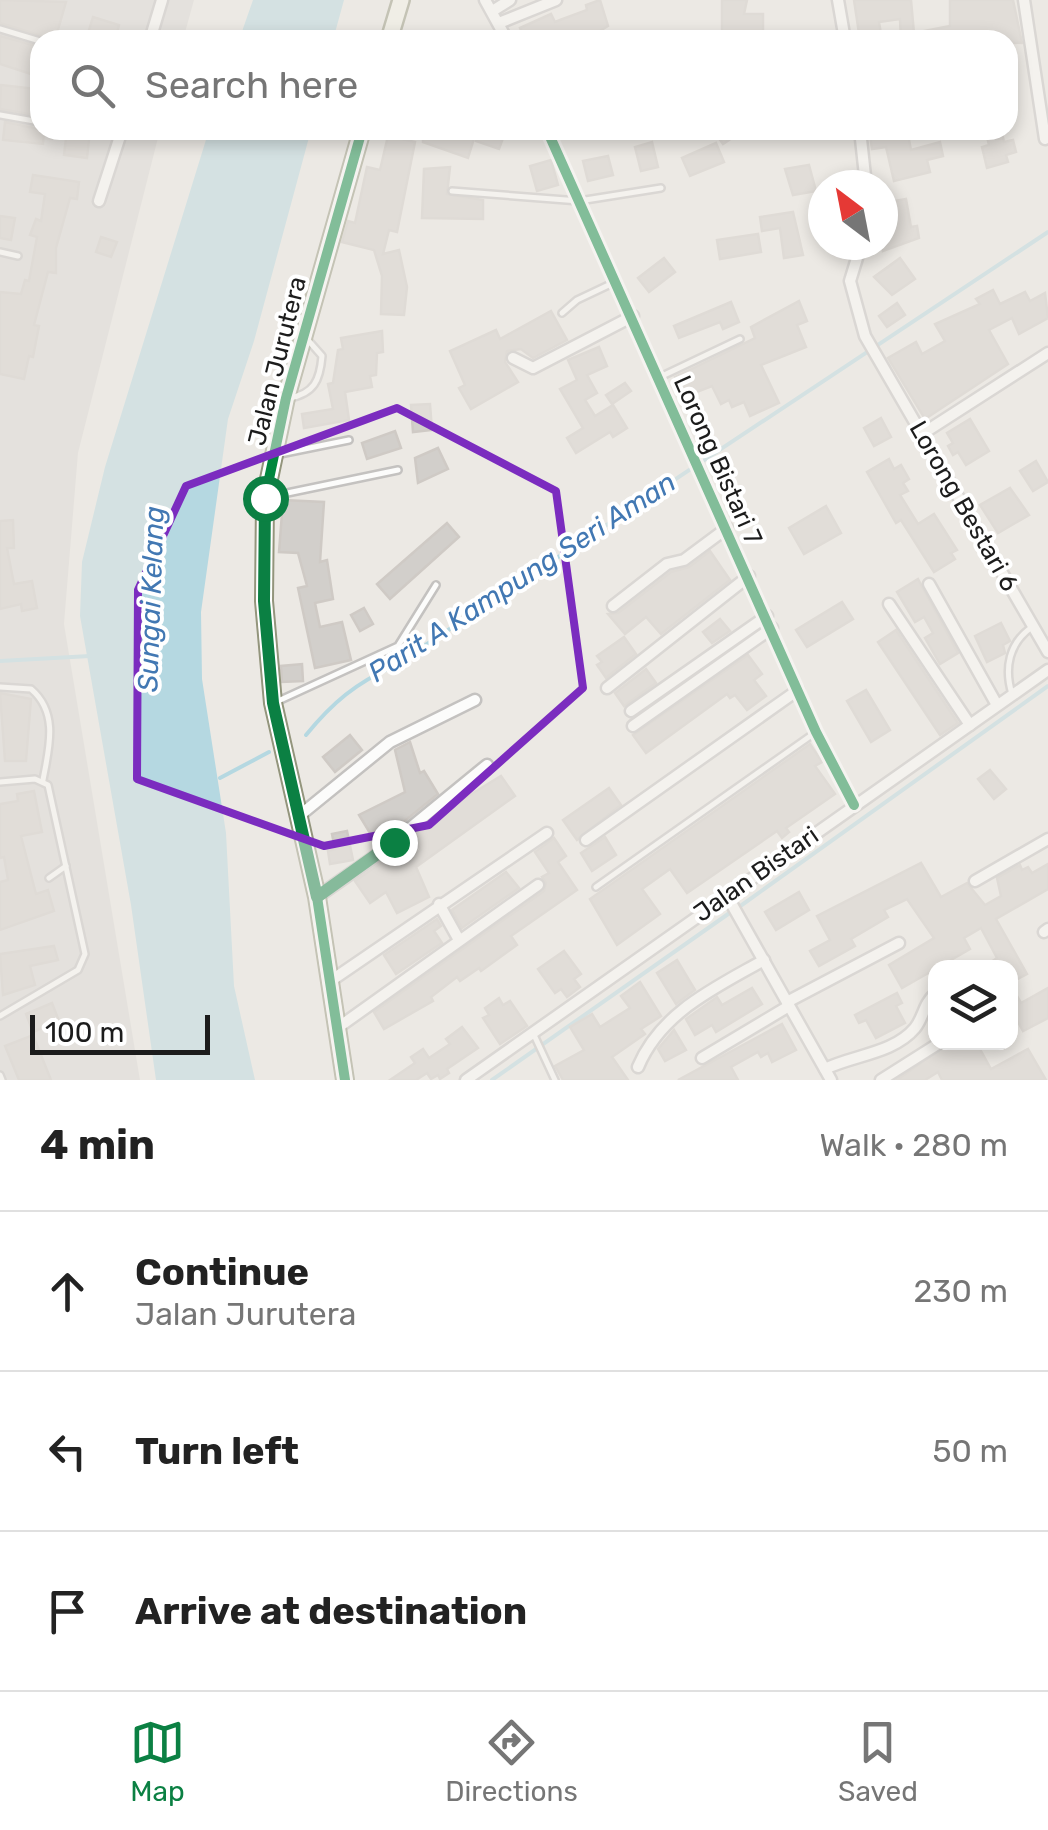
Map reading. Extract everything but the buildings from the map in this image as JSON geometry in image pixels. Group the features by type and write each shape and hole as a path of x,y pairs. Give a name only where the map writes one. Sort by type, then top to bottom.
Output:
{"street":[{"path":"153,30 162,0"},
{"path":"392,30 401,0"},
{"path":"484,0 494,10 503,30"},
{"path":"494,10 510,0"},
{"path":"500,23 556,0"},
{"path":"838,0 843,30"},
{"path":"1024,0 1045,140"},
{"path":"99,201 119,140"},
{"name":"Jalan Jurutera","path":"345,1080 317,897 273,703 264,601 265,498 286,398 359,140"},
{"name":"Lorong Bistari 7","path":"554,140 816,732 854,805"},
{"path":"861,140 864,170"},
{"name":"Lorong Bestari 6","path":"857,260 850,282 864,336 1048,652"},
{"path":"514,358 528,368 538,366 633,316"},
{"path":"922,434 1048,353"},
{"path":"613,606 666,564 684,560 727,528"},
{"path":"607,688 749,576"},
{"path":"929,584 997,704"},
{"path":"889,604 970,724"},
{"path":"631,711 767,616"},
{"path":"633,726 772,628"},
{"name":"Jalan Bistari","path":"466,1080 534,1036 1048,670"},
{"path":"586,840 798,690"},
{"path":"299,816 390,742 476,700"},
{"path":"317,897 386,848 487,766"},
{"path":"329,982 547,832"},
{"path":"975,882 1048,839"},
{"path":"336,1029 538,886"},
{"path":"728,898 828,1075 903,1038 918,1024 928,1000"},
{"path":"438,904 459,940"},
{"path":"702,1058 788,1004 899,943"},
{"path":"638,1067 658,1030 679,1012 764,960"},
{"path":"881,1080 928,1050"}],"lane":[{"path":"0,29 30,37"},
{"path":"0,116 30,120"},
{"path":"452,192 579,201 662,188"},
{"path":"0,252 18,256"},
{"path":"562,313 576,300 617,282"},
{"path":"286,398 302,395 318,380 320,348 303,336"},
{"path":"660,377 740,340"},
{"path":"272,456 349,440"},
{"path":"265,498 398,470"},
{"path":"273,703 398,646 436,585"},
{"path":"1012,694 1009,658 1019,636 1034,627"},
{"path":"0,687 31,689 47,710 51,734 43,780 51,794 85,962 0,1016"},
{"path":"596,887 816,732"},
{"path":"0,782 43,780"},
{"path":"49,878 66,866"},
{"path":"534,1036 555,1080"}],"highlighted area":[{"path":"397,408 556,491 583,688 429,825 324,846 137,779 138,590 186,486"}],"shaded area":[{"path":"0,0 194,0 186,30 30,30 30,140 157,140 78,453 64,624 140,1080 0,1080"}],"water":[{"path":"253,0 344,0 336,30 242,30"},
{"name":"Sungai Kelang","path":"206,140 308,140 254,341 228,419 201,612 202,679 226,833 234,986 255,1080 156,1080 131,905 80,616 82,562 105,467"}],"waterway":[{"name":"Parit A Kampung Seri Aman","path":"306,735 336,703 368,679 394,666 1048,232"},
{"path":"0,661 90,656"},
{"path":"739,907 1048,686"},
{"name":"Parit A Kampung Seri Aman","path":"220,778 269,752"},
{"path":"492,1080 731,912"}],"cycle path":[{"path":"345,1080 317,897 273,703 264,601 265,498 286,398 359,140"},
{"path":"551,140 816,732 854,805"}],"route":[{"path":"265,498 264,601 273,703 317,897 394,842"}]}
